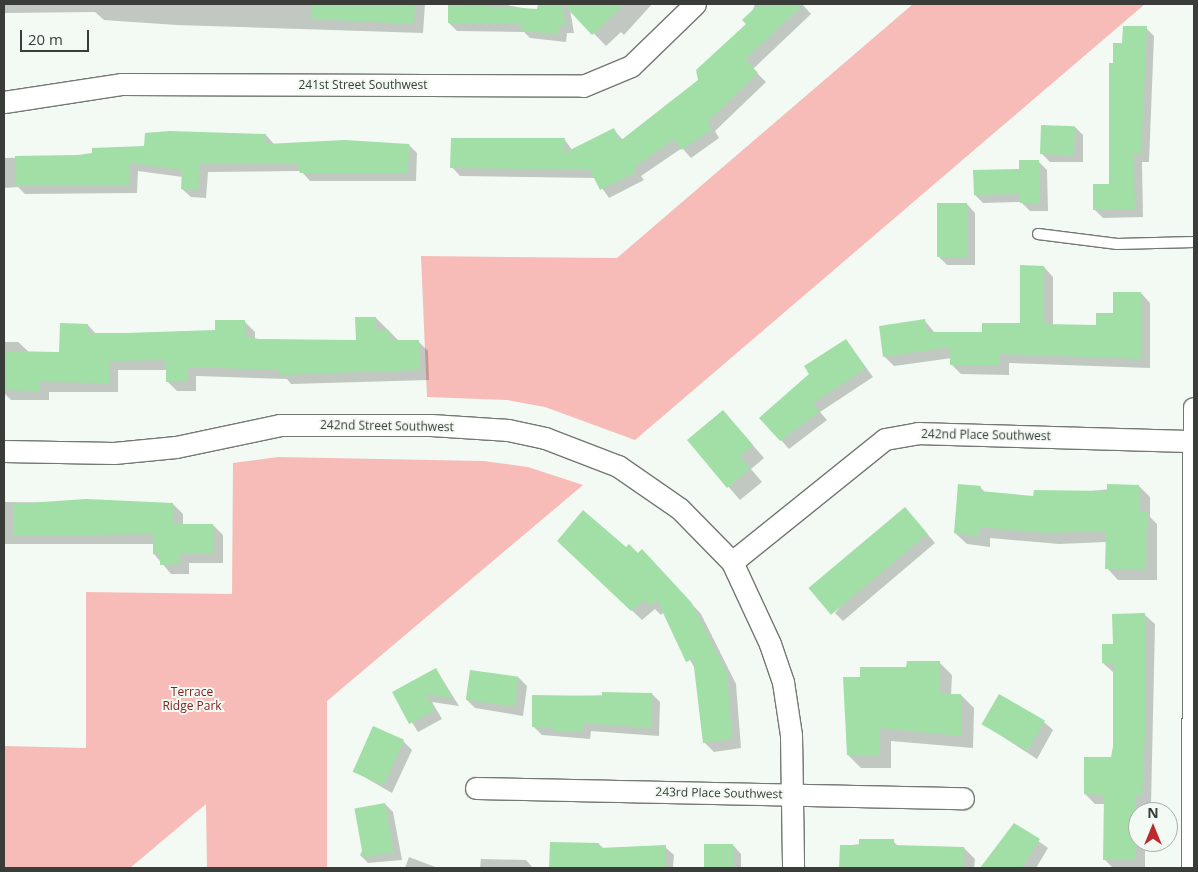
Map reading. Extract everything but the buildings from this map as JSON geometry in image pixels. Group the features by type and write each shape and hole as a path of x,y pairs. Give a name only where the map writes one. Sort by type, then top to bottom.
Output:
{"street":[{"name":"241st Street Southwest","path":"4,102 121,84 582,86 631,66 695,4"},
{"path":"1192,868 1194,408"},
{"name":"242nd Street Southwest","path":"4,451 114,453 167,448 280,425 508,430 545,438 618,466 680,509 732,562"},
{"name":"242nd Place Southwest","path":"732,562 886,439 918,433 1194,441"},
{"path":"732,562 783,682 791,735 790,794 793,868"},
{"name":"243rd Place Southwest","path":"476,788 963,798"}],"lane":[{"path":"1038,234 1117,244 1194,242"}],"green space":[{"path":"913,4 1145,4 635,440 545,407 507,400 427,397 421,256 617,258"},
{"name":"Terrace Ridge Park","path":"278,457 483,461 528,467 583,485 327,701 327,868 207,868 206,804 130,868 4,868 4,746 86,748 86,592 232,594 233,463"}]}
